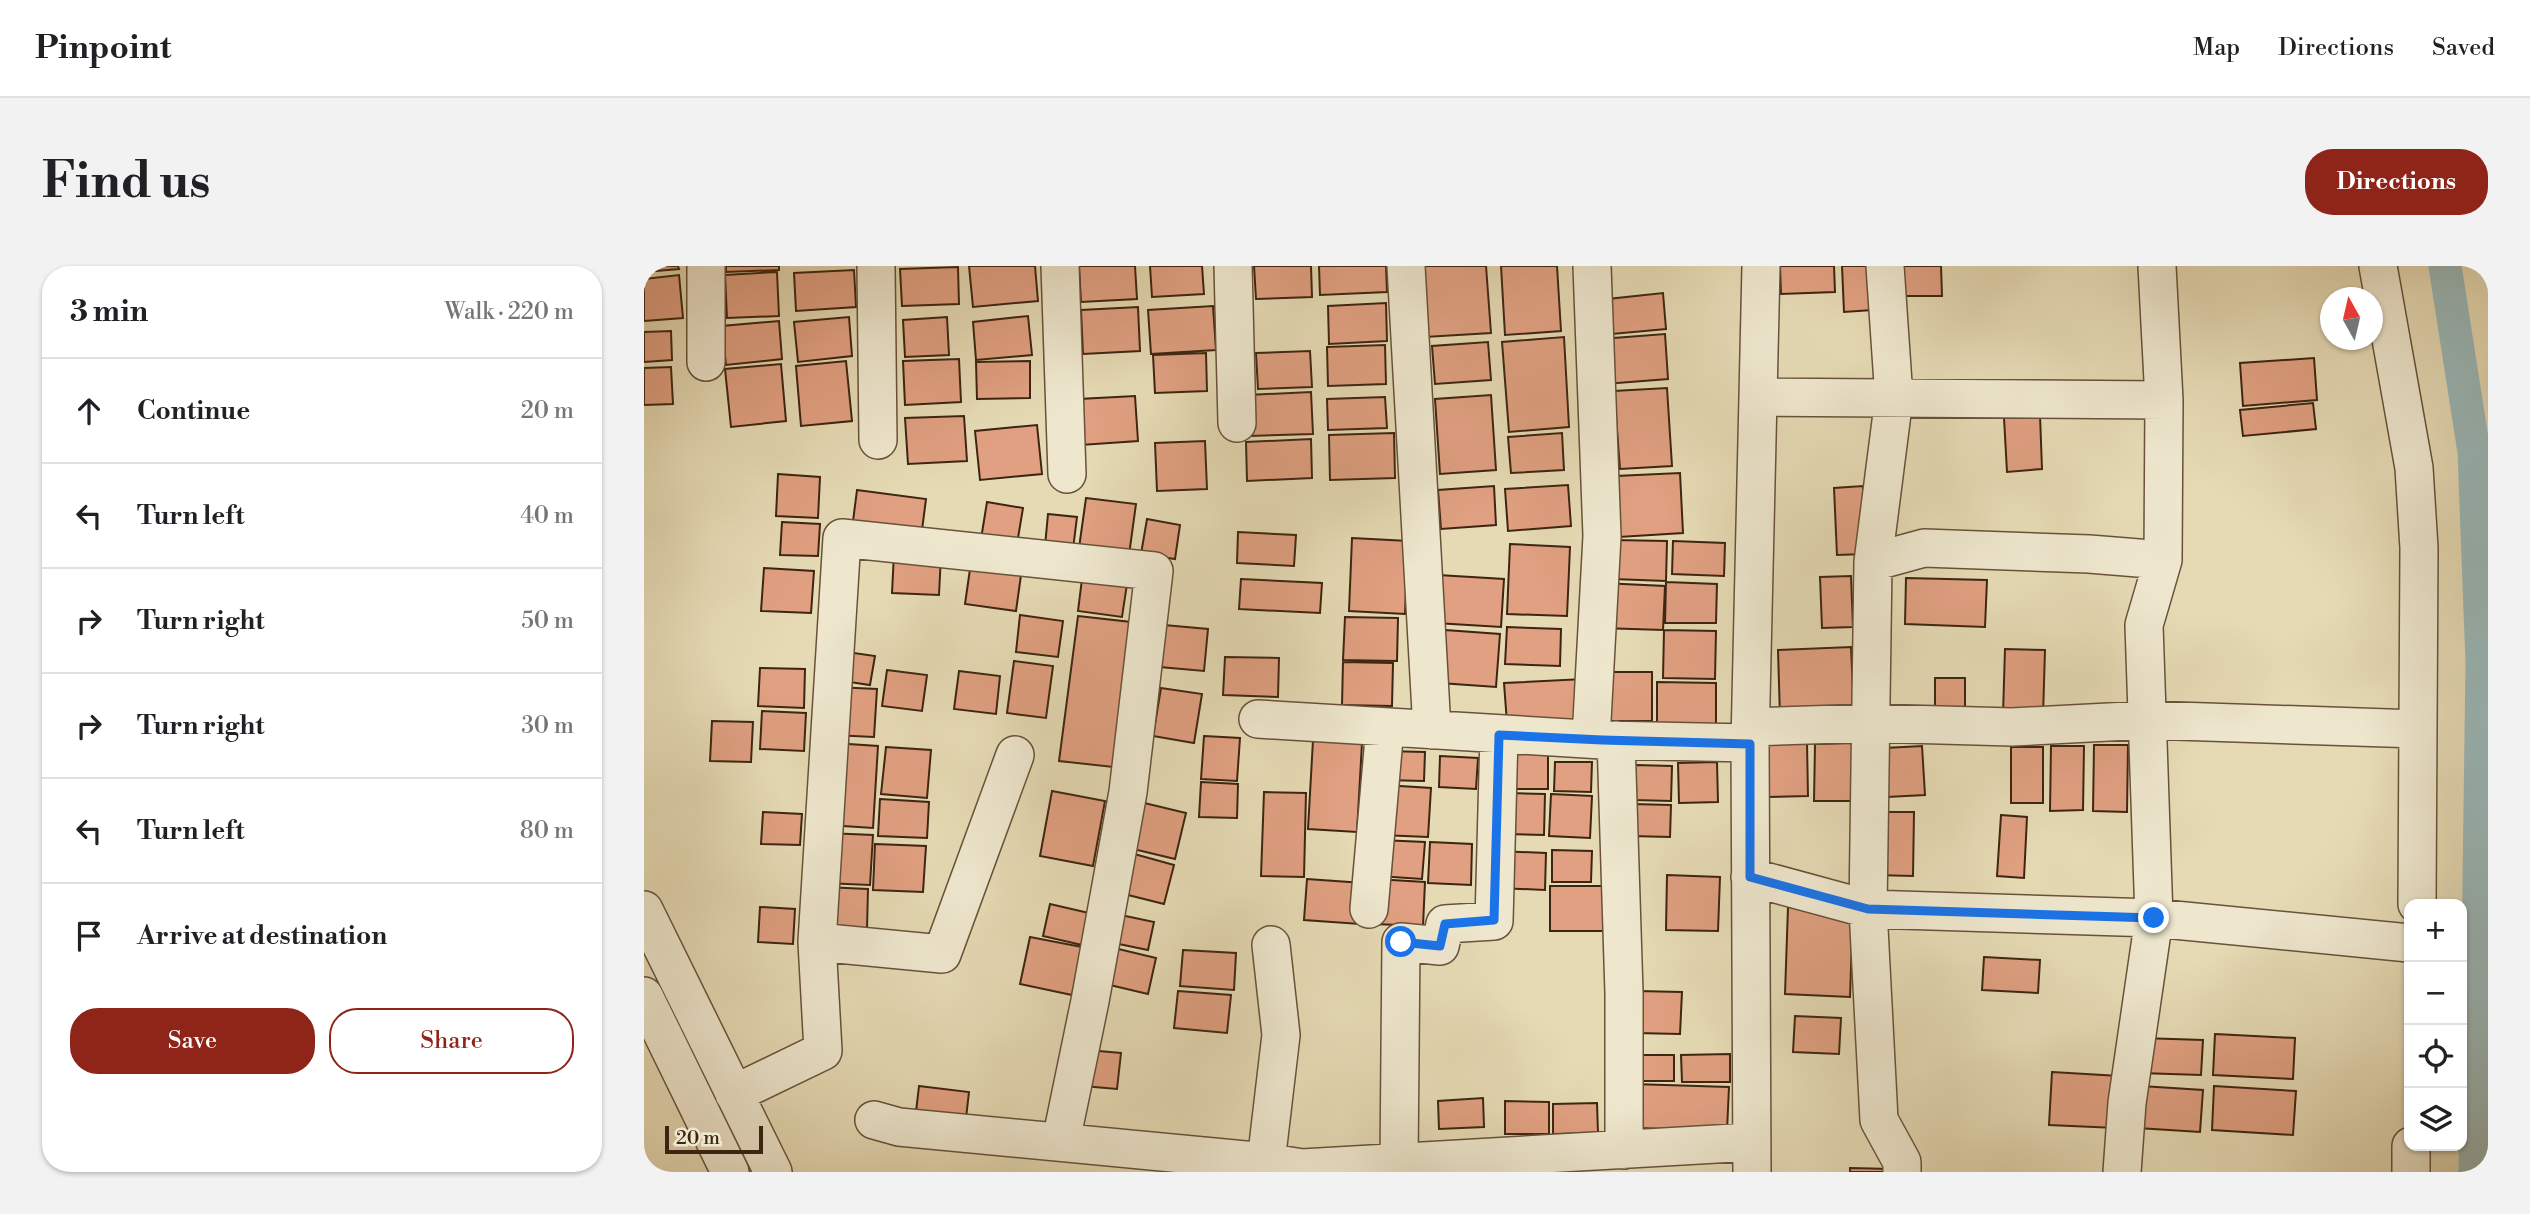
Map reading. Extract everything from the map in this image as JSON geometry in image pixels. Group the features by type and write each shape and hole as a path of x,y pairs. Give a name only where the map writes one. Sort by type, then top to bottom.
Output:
{"street":[{"path":"706,266 706,362"},
{"path":"876,266 878,440"},
{"path":"1060,266 1067,474"},
{"path":"1233,266 1237,423"},
{"path":"1406,266 1432,730"},
{"path":"1592,266 1602,536 1604,740 1624,993 1623,1150"},
{"path":"874,1120 900,1127 1061,1142 1265,1167 1303,1168 1623,1150 1752,1157 1750,735 1761,266"},
{"path":"1885,266 1895,398 1873,562 1868,909 1879,1120 1902,1161 1902,1172"},
{"path":"2122,1172 2127,1103 2154,918 2144,625 2163,560 2164,400 2157,266"},
{"path":"2378,266 2414,468 2419,548 2417,899"},
{"path":"1758,397 2164,400"},
{"path":"734,1094 823,1051 817,942 842,538 1154,571 1128,792 1061,1142"},
{"path":"1873,562 1924,548 2089,554 2163,560"},
{"path":"1258,719 1604,740 1750,735 1870,723 2012,727 2147,720 2418,729"},
{"path":"1369,909 1385,727"},
{"path":"1399,1163 1401,942 1440,946 1445,924 1494,920 1499,735"},
{"path":"817,942 942,954 1015,755"},
{"path":"1750,877 1868,909 2154,918 2404,943"},
{"path":"644,911 773,1172"},
{"path":"1265,1167 1281,1035 1271,945"},
{"path":"644,996 730,1172"},
{"path":"2411,1151 2411,1172"}],"building":[{"path":"644,266 678,266 679,269 644,272"},
{"path":"726,266 779,266 779,270 726,272"},
{"path":"969,266 1035,266 1038,301 973,307"},
{"path":"1079,266 1135,266 1137,299 1081,302"},
{"path":"1150,266 1202,266 1204,294 1152,297"},
{"path":"1254,266 1311,266 1312,297 1256,299"},
{"path":"1319,266 1386,266 1387,292 1320,295"},
{"path":"1421,266 1486,266 1491,333 1425,337"},
{"path":"1501,266 1557,266 1561,331 1505,335"},
{"path":"1780,266 1834,266 1835,292 1781,294"},
{"path":"1842,266 1870,266 1872,310 1844,312"},
{"path":"1901,266 1941,266 1942,296 1901,296"},
{"path":"958,267 959,304 902,306 900,269"},
{"path":"854,270 856,307 796,311 794,273"},
{"path":"777,272 779,316 727,318 725,275"},
{"path":"679,275 683,318 644,321 644,279"},
{"path":"1663,293 1666,329 1612,334 1608,299"},
{"path":"1386,303 1387,341 1329,344 1328,306"},
{"path":"1213,306 1216,350 1151,354 1148,310"},
{"path":"1138,307 1140,351 1083,354 1081,310"},
{"path":"1028,316 1032,355 976,360 973,322"},
{"path":"849,317 852,356 798,362 794,322"},
{"path":"947,317 949,355 905,357 903,320"},
{"path":"779,321 782,359 726,365 722,326"},
{"path":"671,331 672,360 644,362 644,332"},
{"path":"1665,334 1668,379 1605,384 1601,339"},
{"path":"1564,337 1569,427 1509,432 1502,342"},
{"path":"1488,342 1491,380 1435,384 1432,346"},
{"path":"1385,345 1386,384 1328,386 1327,347"},
{"path":"1310,351 1312,387 1258,389 1256,353"},
{"path":"1206,353 1207,391 1155,393 1153,355"},
{"path":"2314,358 2317,400 2243,406 2240,363"},
{"path":"959,359 961,402 905,405 903,361"},
{"path":"846,361 852,421 801,426 796,366"},
{"path":"1030,361 1030,398 977,399 976,362"},
{"path":"781,364 786,421 731,427 725,369"},
{"path":"671,367 673,404 644,405 644,368"},
{"path":"1667,388 1672,466 1620,469 1614,391"},
{"path":"1311,392 1313,434 1250,436 1248,395"},
{"path":"1491,395 1496,470 1440,474 1435,399"},
{"path":"1135,396 1138,441 1081,445 1079,399"},
{"path":"1385,397 1387,428 1328,430 1327,399"},
{"path":"2313,403 2316,429 2243,436 2240,410"},
{"path":"2040,415 2042,469 2007,472 2004,418"},
{"path":"964,416 967,461 908,464 905,418"},
{"path":"1037,425 1042,474 980,480 975,431"},
{"path":"1394,433 1395,478 1330,480 1329,435"},
{"path":"1562,433 1564,470 1511,473 1508,437"},
{"path":"1311,439 1312,478 1247,481 1246,442"},
{"path":"1205,441 1207,489 1157,491 1155,443"},
{"path":"1680,473 1683,533 1619,537 1616,476"},
{"path":"778,474 820,477 818,518 776,516"},
{"path":"1568,485 1571,526 1508,531 1505,489"},
{"path":"1494,486 1496,525 1441,529 1438,490"},
{"path":"1863,486 1865,554 1837,555 1834,488"},
{"path":"857,490 926,499 921,538 852,529"},
{"path":"1086,498 1136,504 1129,555 1079,548"},
{"path":"987,502 1023,508 1017,544 981,539"},
{"path":"1048,514 1077,517 1073,549 1045,546"},
{"path":"1147,519 1180,525 1175,559 1141,554"},
{"path":"782,522 820,524 818,556 780,555"},
{"path":"1238,532 1296,535 1294,566 1237,563"},
{"path":"1352,538 1408,541 1405,614 1349,611"},
{"path":"1614,540 1667,541 1666,581 1613,579"},
{"path":"1673,541 1725,543 1724,576 1672,574"},
{"path":"1510,544 1570,547 1567,616 1507,614"},
{"path":"894,553 941,555 939,595 892,593"},
{"path":"764,568 814,571 811,613 761,611"},
{"path":"970,569 1021,575 1016,611 965,604"},
{"path":"1438,575 1504,579 1501,627 1436,623"},
{"path":"1851,576 1853,627 1822,628 1820,577"},
{"path":"1906,578 1987,580 1985,627 1905,624"},
{"path":"1082,579 1127,584 1122,617 1078,611"},
{"path":"1241,579 1322,583 1320,613 1239,609"},
{"path":"1666,582 1717,584 1716,623 1665,623"},
{"path":"1602,583 1665,586 1663,630 1601,628"},
{"path":"1020,615 1063,621 1058,657 1016,652"},
{"path":"1078,616 1131,622 1113,767 1059,761"},
{"path":"1345,617 1398,618 1397,661 1343,660"},
{"path":"1164,625 1208,629 1204,671 1160,667"},
{"path":"1507,627 1561,629 1560,666 1505,664"},
{"path":"1445,630 1500,634 1496,687 1440,683"},
{"path":"1664,630 1716,631 1715,679 1663,678"},
{"path":"1851,647 1854,714 1780,717 1778,650"},
{"path":"2005,649 2045,650 2043,716 2003,714"},
{"path":"840,651 875,656 870,685 836,680"},
{"path":"1225,657 1279,658 1278,697 1223,695"},
{"path":"1014,661 1053,666 1046,718 1007,713"},
{"path":"1343,662 1393,663 1392,706 1342,705"},
{"path":"760,668 805,669 804,708 758,706"},
{"path":"887,670 927,675 922,711 882,706"},
{"path":"959,671 1000,676 996,714 954,709"},
{"path":"1601,672 1652,672 1652,721 1601,721"},
{"path":"1935,678 1965,678 1965,715 1935,715"},
{"path":"1584,679 1586,720 1507,723 1504,683"},
{"path":"1657,682 1716,683 1716,725 1657,725"},
{"path":"835,687 877,689 874,737 832,735"},
{"path":"1161,688 1202,694 1194,743 1153,736"},
{"path":"762,711 806,713 804,751 760,749"},
{"path":"712,721 753,722 751,762 710,761"},
{"path":"1204,736 1240,738 1237,781 1201,779"},
{"path":"1313,740 1362,743 1357,832 1308,829"},
{"path":"833,743 878,746 873,828 828,825"},
{"path":"1764,743 1807,743 1808,796 1765,797"},
{"path":"1855,743 1855,801 1814,801 1815,744"},
{"path":"2094,745 2128,745 2127,812 2093,811"},
{"path":"1922,746 1925,795 1887,797 1885,748"},
{"path":"2051,746 2084,746 2083,810 2050,811"},
{"path":"886,747 931,750 927,798 881,794"},
{"path":"2011,747 2043,747 2043,803 2011,803"},
{"path":"1506,749 1548,750 1548,789 1506,789"},
{"path":"1386,751 1425,752 1424,781 1385,780"},
{"path":"1440,756 1478,758 1476,789 1439,787"},
{"path":"1555,762 1592,762 1591,792 1554,791"},
{"path":"1717,762 1718,802 1679,803 1678,763"},
{"path":"1635,765 1672,766 1671,801 1634,800"},
{"path":"1201,782 1238,784 1237,818 1199,817"},
{"path":"1384,785 1431,788 1428,837 1381,835"},
{"path":"1052,791 1105,801 1093,866 1040,856"},
{"path":"1264,792 1306,793 1304,877 1261,876"},
{"path":"1507,793 1545,794 1544,835 1505,834"},
{"path":"1551,794 1592,796 1590,838 1549,836"},
{"path":"880,799 929,802 927,838 878,836"},
{"path":"1136,801 1186,813 1175,859 1125,847"},
{"path":"1632,804 1671,805 1670,837 1631,836"},
{"path":"763,812 802,814 800,845 761,844"},
{"path":"1875,812 1914,812 1913,876 1874,875"},
{"path":"2001,815 2027,817 2024,878 1997,876"},
{"path":"826,833 873,835 870,885 824,883"},
{"path":"1380,840 1425,842 1422,879 1378,876"},
{"path":"1430,842 1472,844 1471,885 1428,883"},
{"path":"875,844 926,846 923,892 873,890"},
{"path":"1552,850 1592,851 1591,882 1552,882"},
{"path":"1499,851 1546,853 1545,890 1498,888"},
{"path":"1127,852 1174,865 1164,904 1116,892"},
{"path":"1667,875 1720,877 1718,931 1666,930"},
{"path":"1307,879 1363,883 1360,924 1304,920"},
{"path":"1375,879 1425,882 1423,926 1374,924"},
{"path":"1550,886 1604,886 1604,931 1550,931"},
{"path":"824,887 868,889 867,929 823,928"},
{"path":"1050,904 1089,913 1082,945 1043,936"},
{"path":"760,907 795,909 793,944 758,942"},
{"path":"1788,907 1853,910 1850,997 1785,994"},
{"path":"1116,914 1154,922 1148,950 1109,942"},
{"path":"1030,937 1082,947 1072,995 1020,984"},
{"path":"1106,946 1156,958 1148,994 1097,982"},
{"path":"1183,950 1236,953 1234,990 1180,986"},
{"path":"1984,957 2040,960 2038,993 1982,990"},
{"path":"1178,991 1231,995 1227,1033 1174,1028"},
{"path":"1637,991 1682,992 1680,1034 1636,1033"},
{"path":"1795,1016 1841,1018 1839,1054 1793,1052"},
{"path":"2215,1034 2295,1038 2293,1079 2213,1075"},
{"path":"2141,1038 2203,1040 2201,1075 2140,1073"},
{"path":"1087,1050 1121,1053 1117,1089 1083,1086"},
{"path":"1730,1054 1730,1082 1682,1082 1681,1055"},
{"path":"1636,1055 1674,1055 1674,1081 1637,1081"},
{"path":"2052,1072 2119,1076 2116,1128 2049,1125"},
{"path":"1633,1084 1729,1087 1727,1131 1636,1128"},
{"path":"919,1086 969,1092 966,1118 916,1112"},
{"path":"2141,1086 2203,1090 2200,1132 2138,1128"},
{"path":"2214,1086 2296,1091 2293,1135 2212,1130"},
{"path":"1483,1098 1484,1127 1439,1129 1438,1101"},
{"path":"1505,1101 1549,1102 1549,1134 1505,1134"},
{"path":"1597,1103 1598,1133 1553,1134 1553,1104"},
{"path":"1850,1168 1892,1169 1892,1172 1850,1172"}],"waterway":[{"path":"2445,266 2474,452 2482,663 2475,1172"}],"route":[{"path":"1401,942 1440,946 1445,924 1494,920 1499,735 1750,744 1750,877 1868,909 2154,918"}]}
